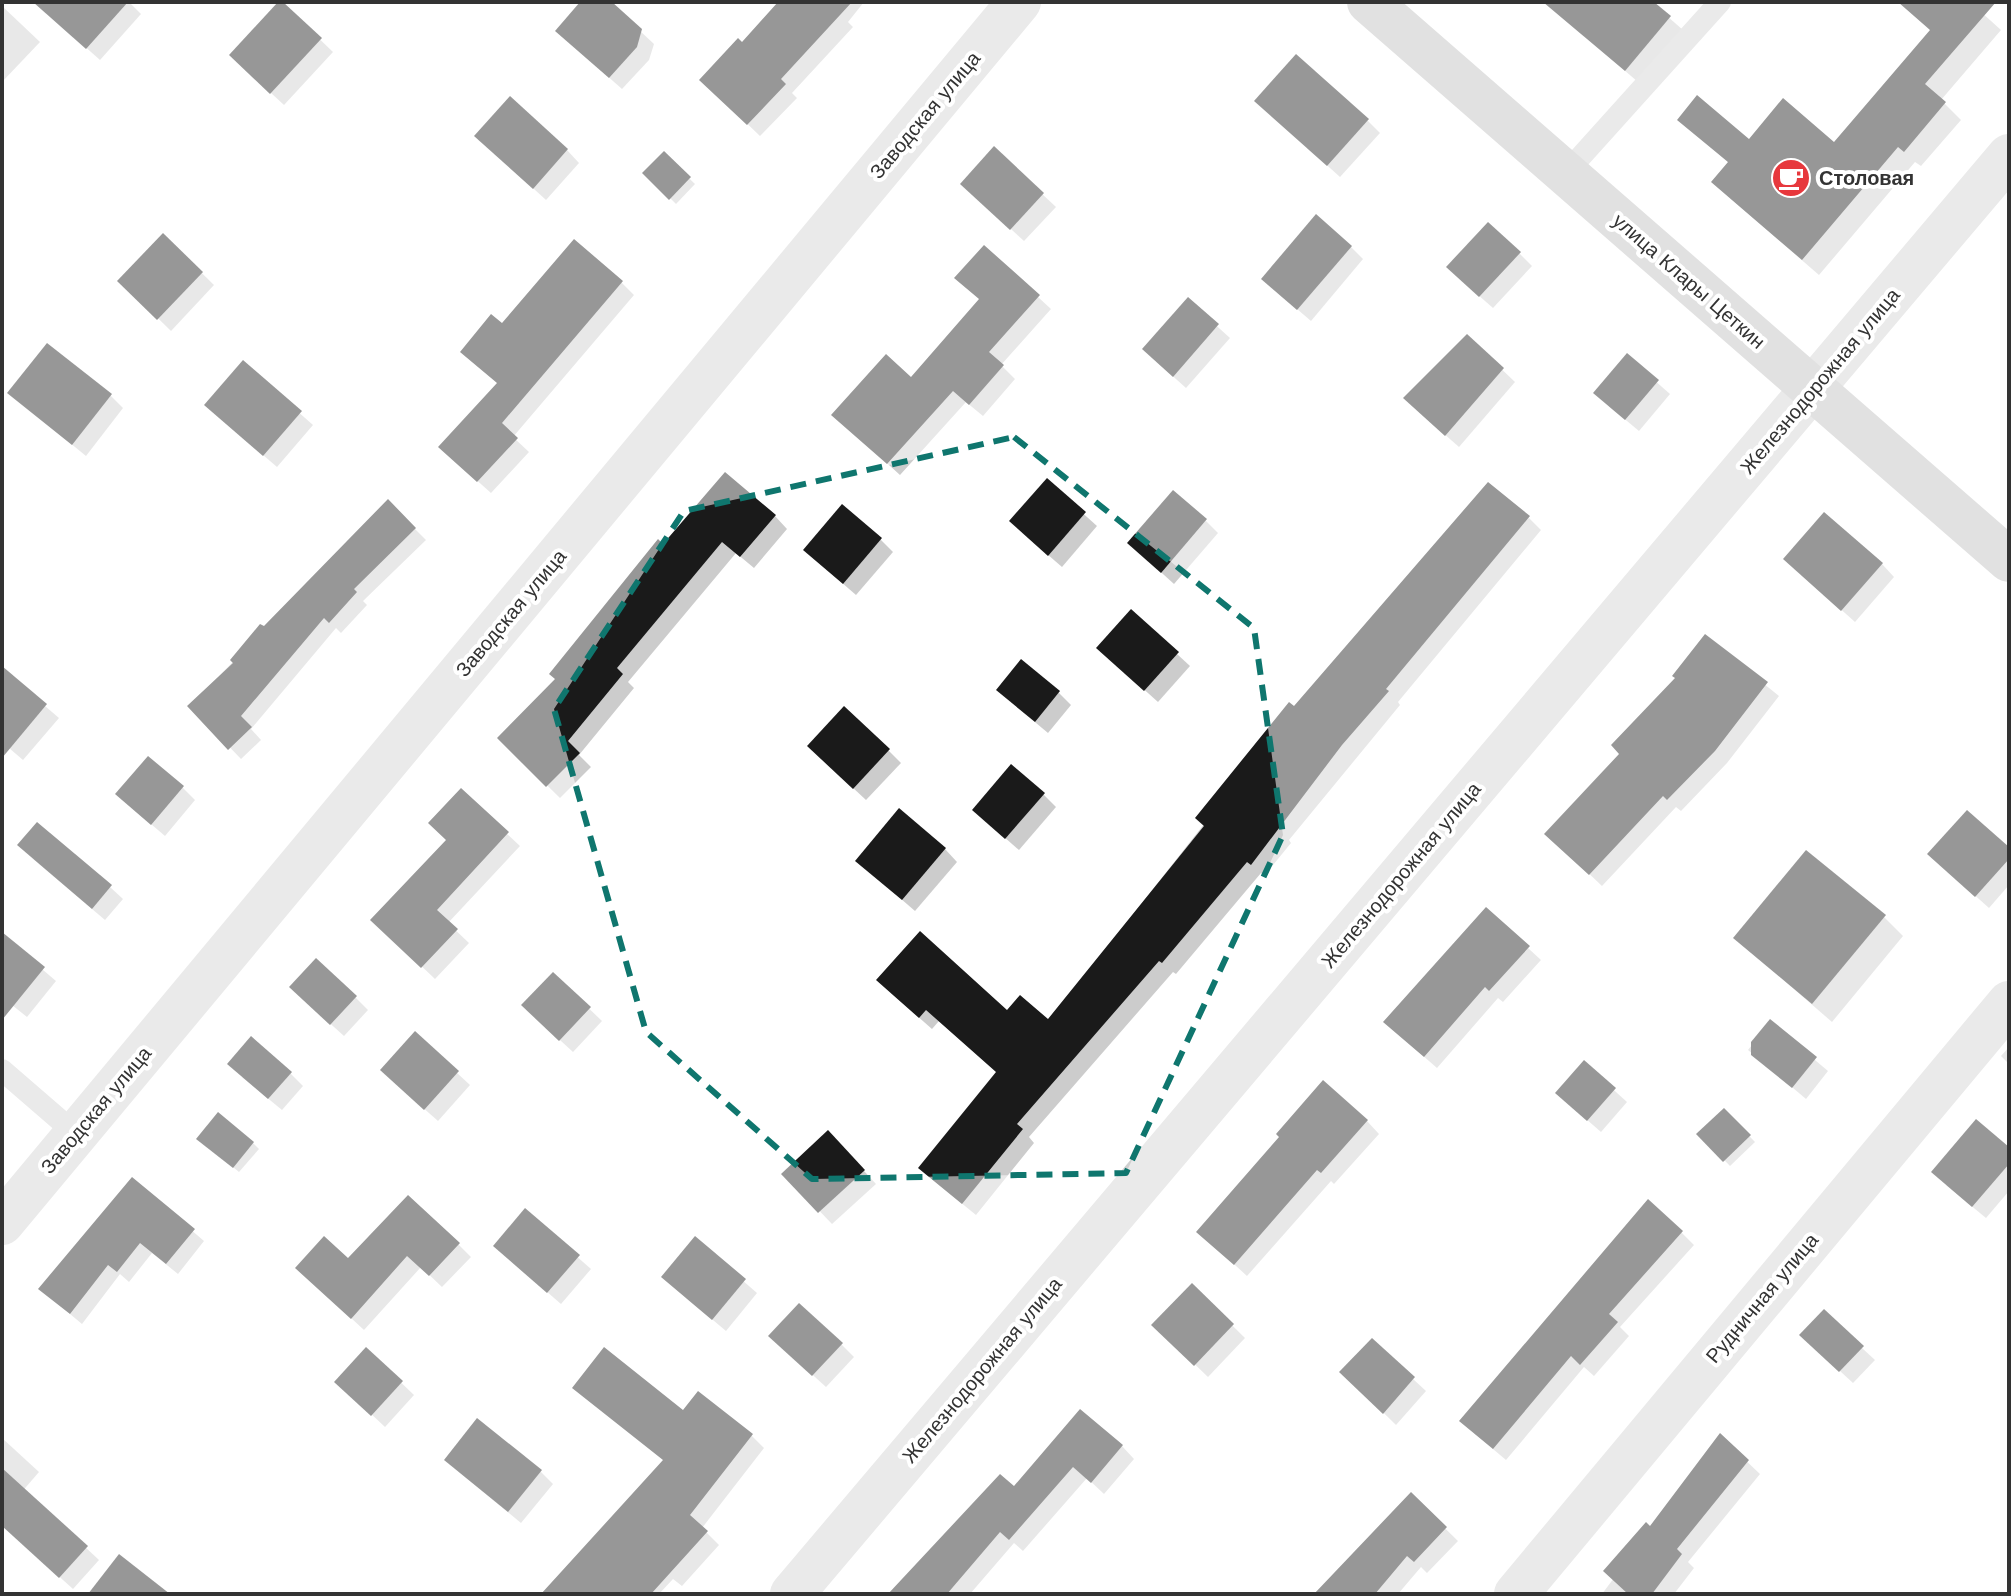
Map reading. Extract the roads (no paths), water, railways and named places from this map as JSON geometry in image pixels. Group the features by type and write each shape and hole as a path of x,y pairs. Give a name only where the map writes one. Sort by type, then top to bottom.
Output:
{"street":[{"name":"Заводская улица","path":"2,1223 1019,2"},
{"name":"улица Клары Цеткин","path":"1369,2 2009,560"},
{"name":"Железнодорожная улица","path":"792,1594 2009,156"},
{"name":"Рудничная улица","path":"1516,1594 2009,1003"}],"lane":[{"path":"1566,173 1720,2"},
{"path":"2,1070 76,1134"}],"place":[{"name":"Столовая","path":"1791,178"}]}
